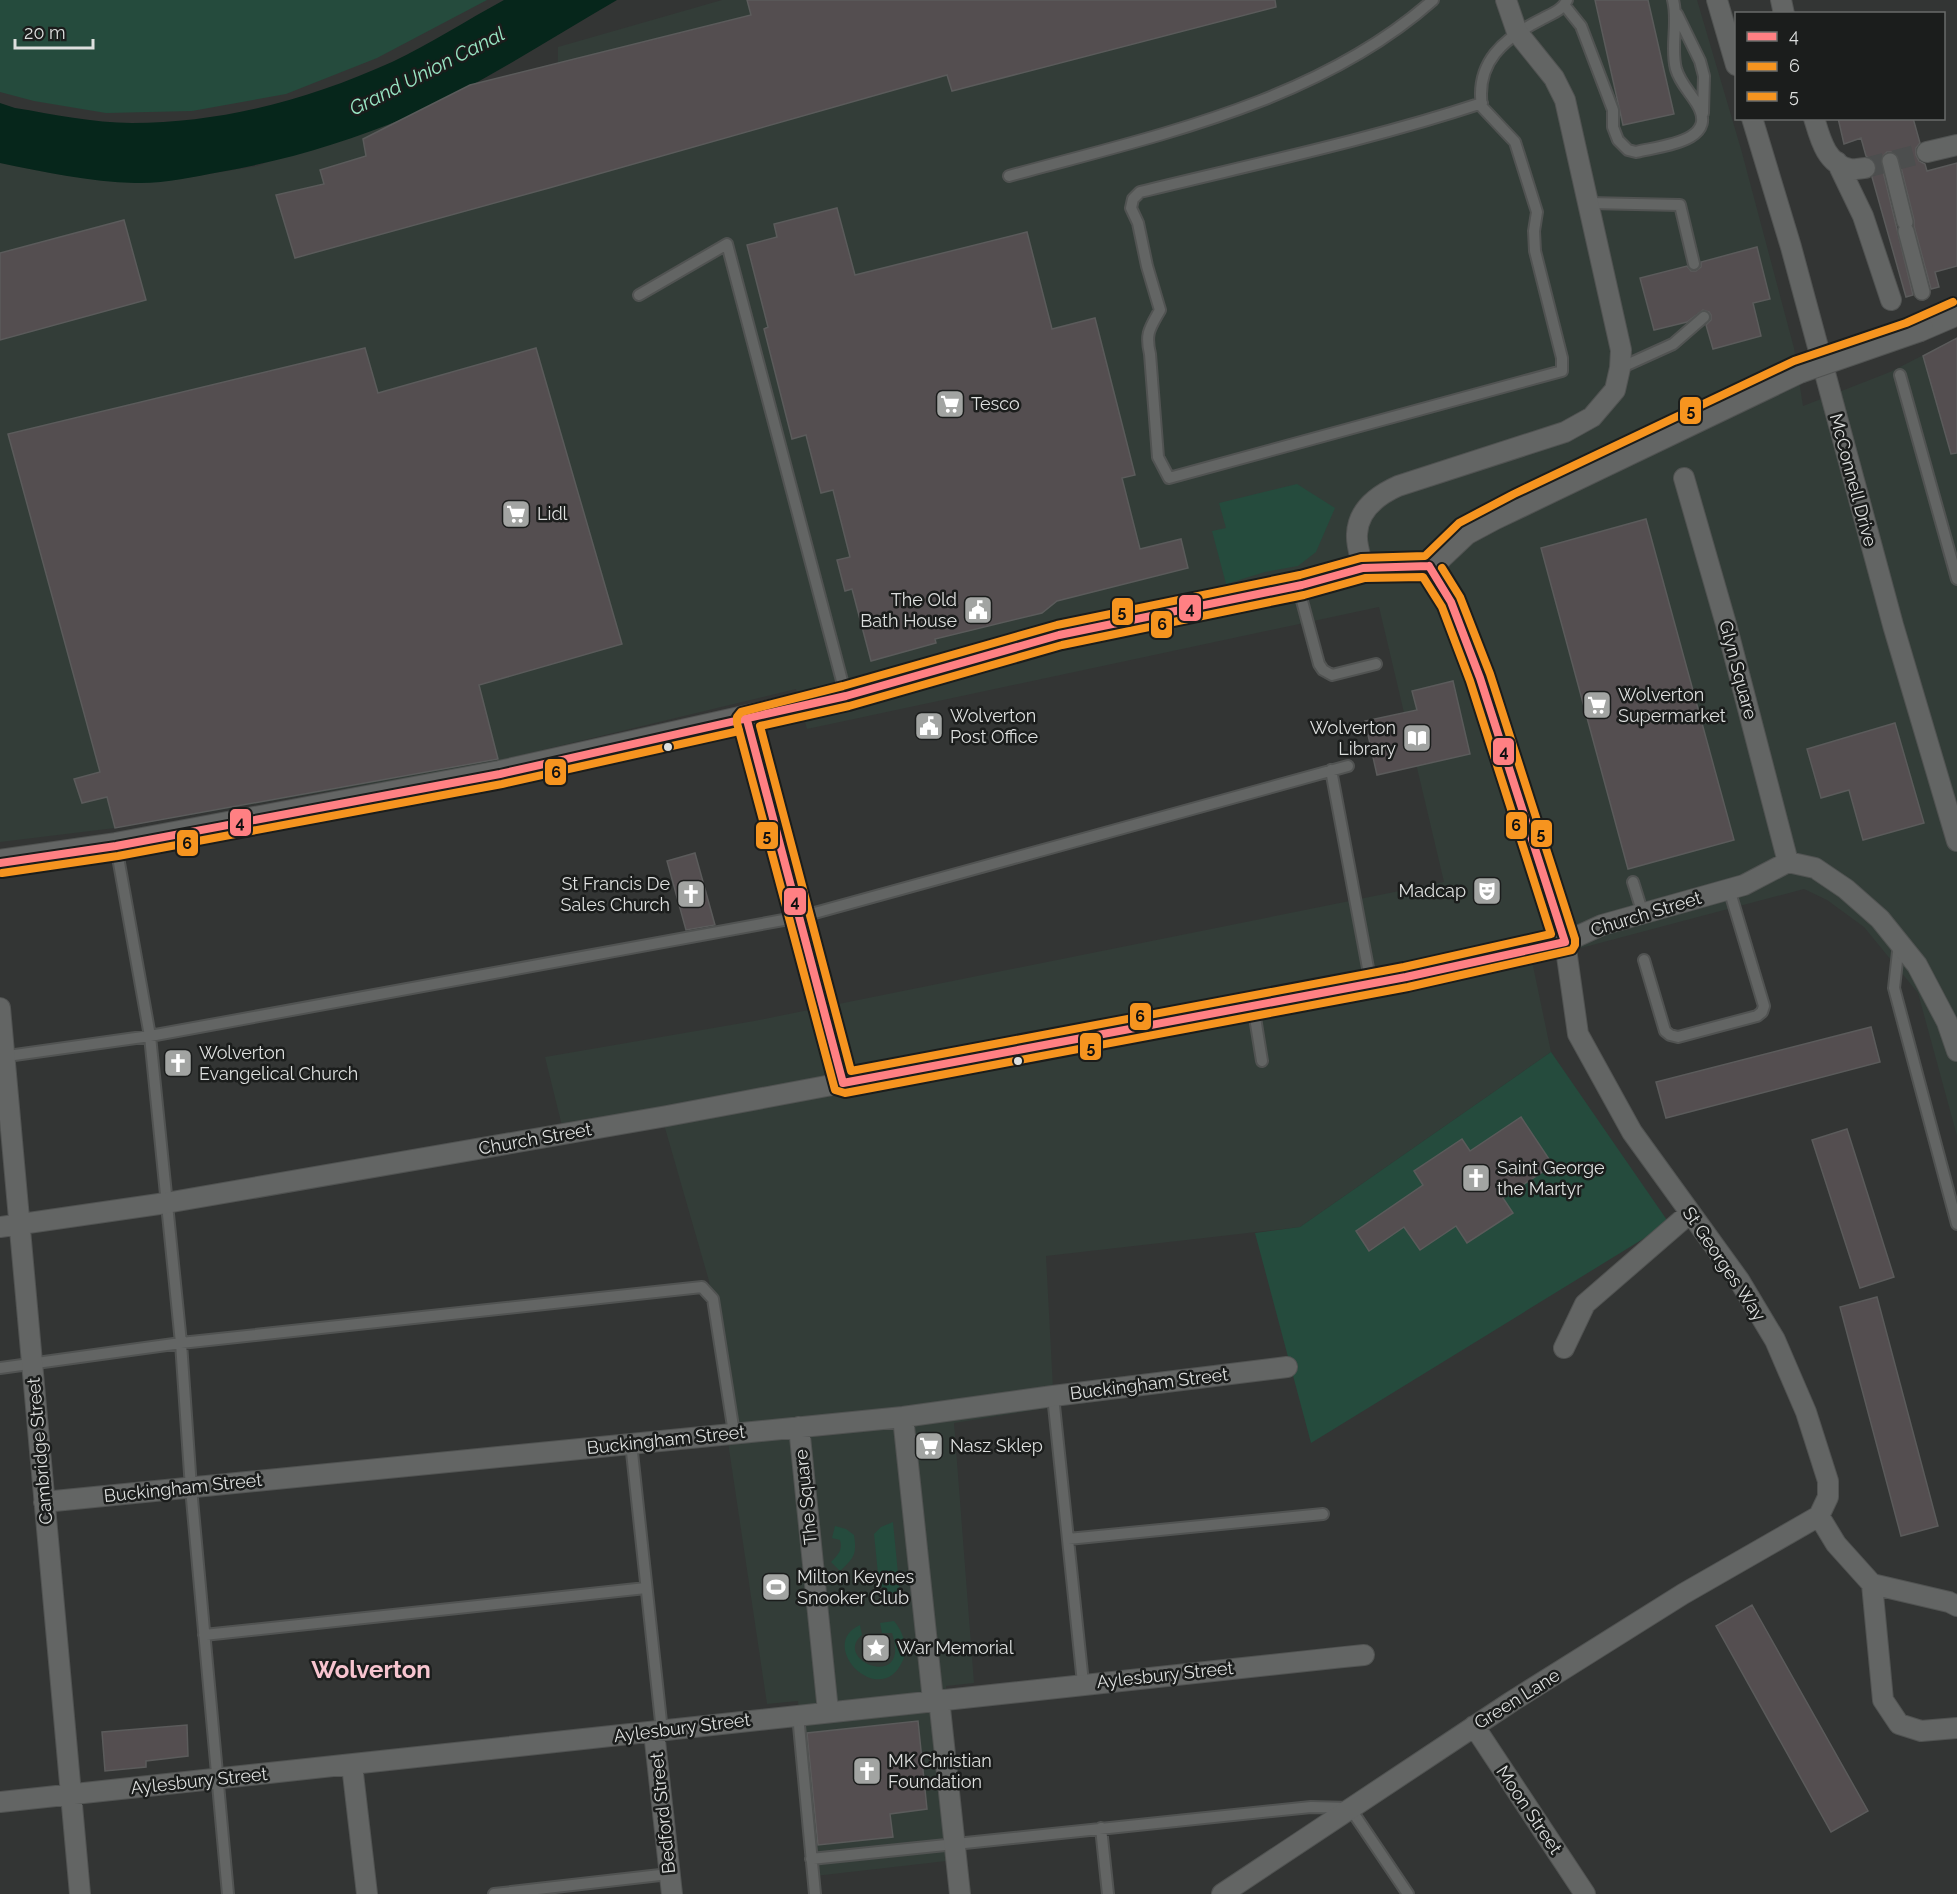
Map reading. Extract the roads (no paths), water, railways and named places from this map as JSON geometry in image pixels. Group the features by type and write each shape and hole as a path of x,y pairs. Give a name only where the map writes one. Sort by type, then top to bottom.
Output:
{"street":[{"path":"1363,568 1357,536 1359,523 1366,509 1378,495 1398,486 1565,432 1592,417 1615,390 1621,350 1565,100 1554,78 1517,32 1506,0"},
{"path":"1717,0 1735,58"},
{"name":"McConnell Drive","path":"1753,120 1791,247 1893,625 1957,841"},
{"path":"1815,120 1822,146 1830,158 1850,169 1865,168"},
{"path":"1927,153 1957,145"},
{"path":"1890,161 1922,292"},
{"path":"1837,162 1863,216 1891,300"},
{"path":"0,863 116,846 500,774 846,696 1059,636 1298,586 1363,568 1429,566 1465,532 1519,503 1810,365 1910,333 1957,312"},
{"name":"Glyn Square","path":"1684,478 1726,624 1788,862"},
{"name":"St Georges Way","path":"1429,566 1451,602 1480,678 1565,942 1578,1034 1632,1132 1739,1280 1775,1340 1802,1402 1828,1481 1827,1497 1819,1516"},
{"path":"747,720 843,1083"},
{"path":"1788,862 1815,868 1846,889 1880,919 1917,965 1947,1022 1957,1051"},
{"name":"Church Street","path":"10,1225 166,1203 843,1083 1371,984 1565,942 1602,925 1744,885 1788,862"},
{"name":"Cambridge Street","path":"0,1008 10,1225 32,1364 80,1894"},
{"path":"1564,1348 1585,1304 1690,1214"},
{"name":"Buckingham Street","path":"44,1503 903,1417 1287,1367"},
{"path":"903,1417 960,1894"},
{"name":"The Square","path":"799,1427 828,1711"},
{"path":"1819,1516 1836,1544 1872,1584 1949,1602 1957,1606"},
{"name":"Green Lane","path":"1222,1894 1474,1726 1683,1594 1819,1516"},
{"path":"1872,1584 1882,1700 1899,1724 1921,1731 1957,1728"},
{"name":"Aylesbury Street","path":"0,1802 1083,1683 1364,1655"},
{"name":"Moon Street","path":"1474,1726 1585,1894"},
{"name":"Bedford Street","path":"658,1731 672,1894"},
{"path":"352,1765 367,1894"}],"lane":[{"path":"1009,176 1181,129 1293,88 1382,39 1433,0"},
{"path":"1482,103 1403,127 1140,192 1133,199 1131,208 1138,224 1160,310 1148,329 1147,341 1158,457 1169,478 1562,370 1562,358 1535,251 1534,231 1537,212 1515,142 1482,107 1482,103 1479,92 1482,78 1489,60 1517,32 1566,3 1581,26 1614,110 1613,127 1618,140 1628,150 1636,153 1692,138 1700,131 1703,123 1704,76 1700,61 1675,6"},
{"path":"1675,6 1673,40 1676,68 1681,81 1702,114"},
{"path":"1589,203 1680,206 1694,264"},
{"path":"639,295 727,244 846,696"},
{"path":"1620,368 1673,344 1704,317"},
{"path":"1900,375 1957,579"},
{"path":"1298,586 1319,663 1323,670 1332,675 1376,664"},
{"path":"3,1056 150,1036 800,917 1348,766"},
{"path":"1331,770 1371,984"},
{"path":"116,846 150,1036 181,1343 191,1488 228,1894"},
{"path":"1633,882 1643,914"},
{"path":"1644,960 1665,1031 1670,1035 1678,1037 1757,1016 1762,1012 1764,1006 1729,889"},
{"path":"1899,943 1894,988 1957,1224"},
{"path":"1253,1005 1262,1061"},
{"path":"0,1368 181,1343 702,1287 713,1299 734,1433"},
{"path":"1053,1396 1083,1683"},
{"path":"631,1443 658,1731"},
{"path":"1068,1539 1323,1514"},
{"path":"204,1635 646,1588"},
{"path":"798,1715 815,1894"},
{"path":"811,1859 1311,1807 1350,1808 1408,1894"},
{"path":"1101,1828 1108,1894"},
{"path":"494,1894 669,1874"}],"water":[{"name":"Grand Union Canal","path":"504,0 617,0 487,76 407,117 362,135 291,156 244,168 146,183 84,179 0,163 0,103 15,108 117,123 166,122 233,113 298,98 361,75 406,55"}],"tunnel":[{"path":"1865,168 1927,152"}],"place":[{"name":"Tesco","path":"950,404"},
{"name":"Lidl","path":"516,514"},
{"name":"The Old Bath House","path":"978,610"},
{"name":"Wolverton Supermarket","path":"1597,705"},
{"name":"Wolverton Post Office","path":"929,726"},
{"name":"Wolverton Library","path":"1417,738"},
{"name":"Madcap","path":"1487,891"},
{"name":"St Francis De Sales Church","path":"691,894"},
{"name":"Wolverton Evangelical Church","path":"178,1063"},
{"name":"Saint George the Martyr","path":"1476,1178"},
{"name":"Nasz Sklep","path":"929,1446"},
{"name":"Milton Keynes Snooker Club","path":"776,1587"},
{"name":"War Memorial","path":"876,1648"},
{"name":"MK Christian Foundation","path":"867,1771"}],"district":[{"name":"Wolverton","path":"371,1670"}]}
